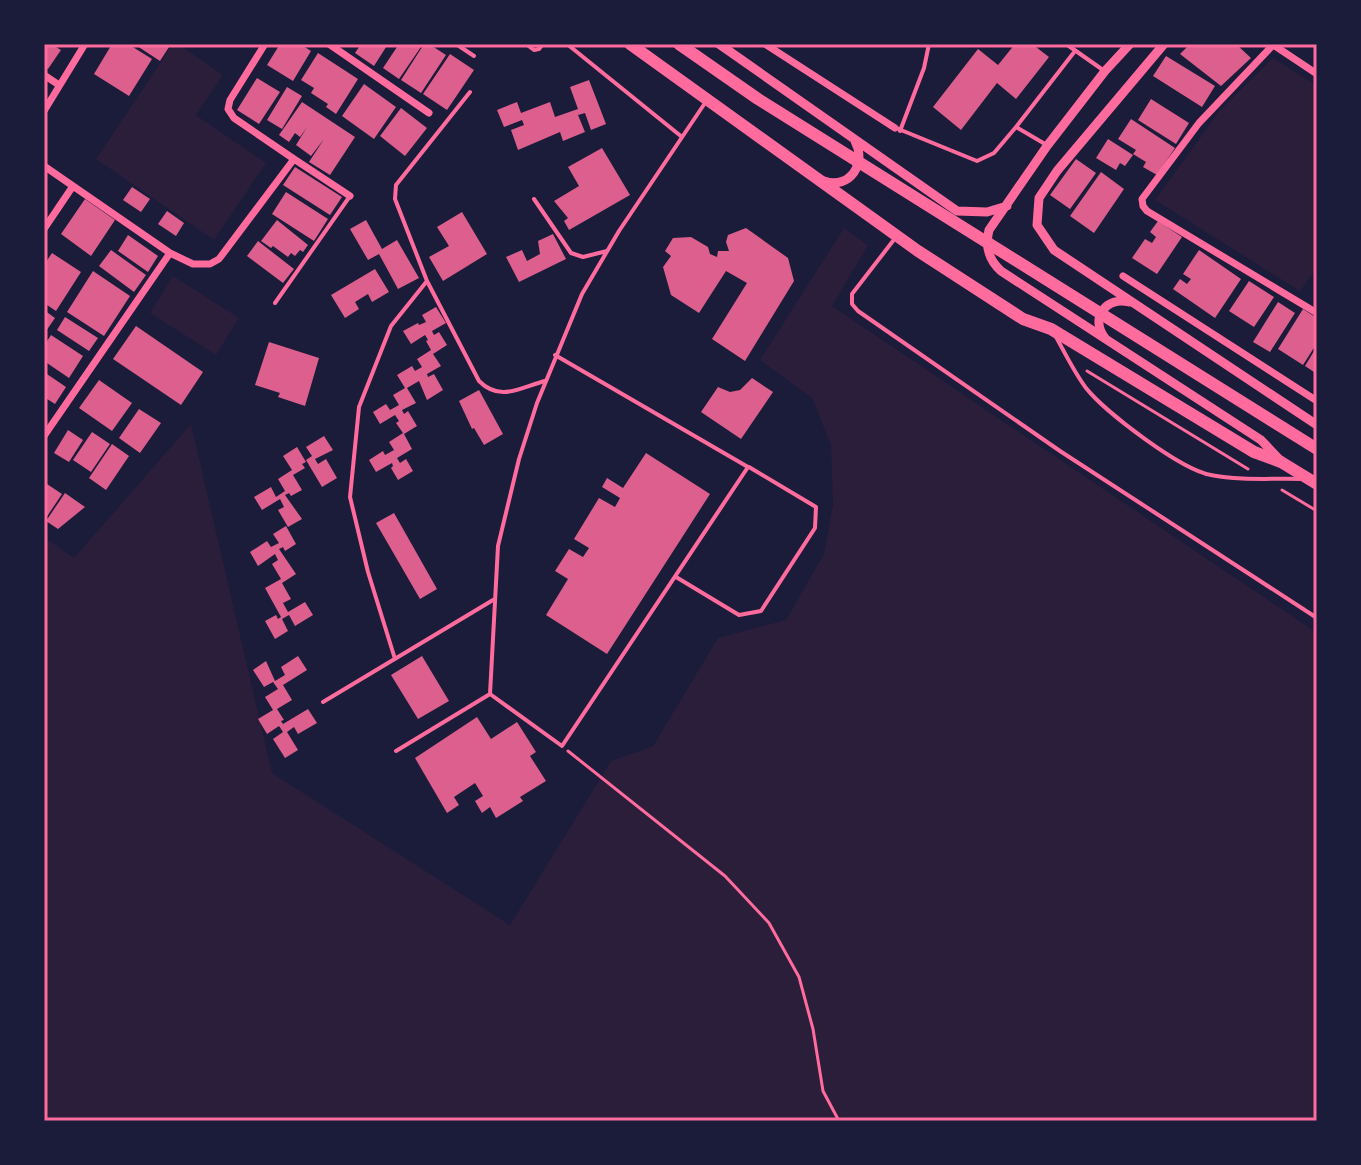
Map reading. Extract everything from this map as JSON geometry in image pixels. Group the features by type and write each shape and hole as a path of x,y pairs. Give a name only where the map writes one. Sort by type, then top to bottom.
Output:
{"main road":[{"path":"630,44 897,235 1023,319 1051,329 1254,452 1281,462 1313,482"},
{"path":"679,44 771,108 1317,449"}],"street":[{"path":"44,111 85,44"},
{"path":"265,44 230,100 228,109 234,118 350,196"},
{"path":"329,44 429,113"},
{"path":"719,44 957,211 987,212 1007,206"},
{"path":"765,44 898,129"},
{"path":"1130,44 1047,146 989,230 990,257 1001,271 1261,440 1281,462"},
{"path":"1164,44 1057,171 1039,198 1037,225 1054,250 1317,425"},
{"path":"1317,74 1273,44 1199,123 1142,199 1147,211 1317,313"},
{"path":"44,75 59,85"},
{"path":"817,179 830,184 843,182 854,175 860,163 860,150 854,138"},
{"path":"44,166 170,253 193,264 210,264 219,259 294,159"},
{"path":"44,229 73,186"},
{"path":"44,436 170,253"},
{"path":"1123,276 1317,401"},
{"path":"1107,341 1100,333 1100,313 1115,300 1134,304"}],"lane":[{"path":"456,44 474,56"},
{"path":"526,44 534,50 543,44"},
{"path":"567,44 682,137"},
{"path":"929,44 924,68 898,129 977,161 994,153 1075,51"},
{"path":"1066,44 1105,71"},
{"path":"470,92 396,185 395,199 427,281 479,381 497,394 545,381"},
{"path":"490,694 493,600 502,531 519,459 545,381 582,294 707,100"},
{"path":"1016,127 1047,146"},
{"path":"275,303 350,196"},
{"path":"534,199 571,253 583,257 607,251"},
{"path":"897,235 852,294 852,304 858,311 1060,451 1317,618"},
{"path":"395,659 368,572 350,497 359,407 391,326 427,281"},
{"path":"1051,329 1085,387 1105,409 1186,466 1208,475 1313,482"},
{"path":"555,355 816,507 815,528 761,611 739,615 676,577"},
{"path":"490,694 562,746 748,467"},
{"path":"323,702 493,600"},
{"path":"396,751 490,694"}],"path":[{"path":"1070,361 1317,511"},
{"path":"562,746 725,876 769,923 799,977 813,1029 823,1091 839,1121"}],"shaded area":[{"path":"173,44 178,44 223,75 196,115 266,163 214,240 96,159"},
{"path":"1273,58 1317,86 1317,268 1300,291 1155,200 1220,110"},
{"path":"844,228 868,245 832,306 1317,633 1317,1121 44,1121 44,537 74,558 191,424 272,773 510,925 611,761 653,746 718,638 786,620 824,554 833,505 831,445 812,398 760,360"},
{"path":"173,276 239,318 216,355 150,313"}],"building":[{"path":"44,44 61,50 48,69 44,66"},
{"path":"112,44 128,44 152,59 129,96 94,74"},
{"path":"134,44 171,44 160,61"},
{"path":"280,44 300,44 311,51 293,81 267,65"},
{"path":"361,44 388,44 374,66 355,53"},
{"path":"399,44 423,44 399,79 383,68"},
{"path":"424,44 446,55 421,93 401,80"},
{"path":"1015,44 1032,44 1049,57 1016,99 997,83 961,130 933,107 978,49 998,65"},
{"path":"1190,44 1236,44 1251,58 1221,86 1180,54"},
{"path":"318,53 358,79 336,114 326,107 328,104 311,93 314,88 301,80"},
{"path":"450,54 474,70 447,110 423,94"},
{"path":"1166,56 1215,86 1202,107 1153,76"},
{"path":"257,78 280,92 259,124 237,110"},
{"path":"589,80 606,124 591,130 585,113 578,115 585,132 563,141 560,132 518,150 511,130 524,125 522,120 504,127 497,110 517,102 521,113 550,102 555,117 578,109 570,87"},
{"path":"364,84 396,107 374,139 342,116"},
{"path":"287,87 302,96 282,129 267,120"},
{"path":"1151,99 1189,123 1176,144 1138,120"},
{"path":"302,102 355,137 330,175 309,162 324,139 311,156 296,145 307,127 300,137 295,133 289,142 279,135"},
{"path":"401,108 427,128 405,156 380,136"},
{"path":"1131,119 1175,148 1157,175 1143,167 1146,162 1133,154 1136,150 1118,139"},
{"path":"1108,139 1133,155 1125,166 1120,163 1116,170 1096,158"},
{"path":"602,148 630,195 569,230 564,221 568,218 554,201 579,186 568,167"},
{"path":"1076,159 1096,173 1070,209 1050,195"},
{"path":"295,167 342,197 330,215 283,185"},
{"path":"1101,172 1124,189 1094,233 1070,216"},
{"path":"132,187 150,199 141,212 123,200"},
{"path":"286,192 328,219 314,241 272,214"},
{"path":"85,199 115,220 91,256 61,234"},
{"path":"167,211 184,223 176,236 158,224"},
{"path":"462,212 487,254 443,281 429,257 449,246 437,227"},
{"path":"277,220 308,245 303,252 300,250 295,256 291,253 288,257 261,241"},
{"path":"366,220 382,249 397,240 419,278 398,289 379,254 368,260 350,229"},
{"path":"1158,221 1182,237 1157,274 1132,258 1145,239 1152,243 1156,237 1150,232"},
{"path":"746,228 788,258 794,281 745,361 712,339 747,283 726,271 699,313 671,295 663,267 671,256 665,251 673,238 691,237 708,247 710,254 717,257 718,251 729,251 726,242 728,235"},
{"path":"553,234 566,259 519,282 506,257 522,250 527,261 540,254 538,241"},
{"path":"128,235 158,256 148,272 118,251"},
{"path":"258,241 294,269 283,283 247,256"},
{"path":"111,250 146,275 134,292 99,266"},
{"path":"1199,250 1241,279 1215,318 1173,289 1180,279 1187,284 1191,279 1183,274"},
{"path":"52,253 81,272 56,311 44,303 44,265"},
{"path":"375,269 389,292 372,302 368,294 355,302 359,309 345,318 331,295"},
{"path":"93,271 130,296 104,336 67,312"},
{"path":"1249,281 1274,297 1254,327 1229,311"},
{"path":"1278,302 1295,313 1270,352 1253,342"},
{"path":"436,307 446,323 432,331 434,335 439,332 447,345 433,354 441,366 427,374 428,377 434,374 443,390 427,400 419,381 407,388 416,403 402,410 404,414 408,411 417,426 404,434 412,449 397,458 400,463 406,459 413,471 398,480 391,468 392,463 376,472 369,460 383,451 385,455 394,450 389,442 403,433 396,423 399,421 395,415 380,424 373,412 386,404 390,410 399,405 393,395 405,388 397,375 412,366 415,371 422,367 417,359 431,350 428,340 425,335 411,344 403,331 426,322 422,315"},
{"path":"1303,309 1317,318 1317,343 1303,365 1278,349"},
{"path":"44,310 55,318 44,334"},
{"path":"65,317 98,338 89,351 57,330"},
{"path":"136,326 203,372 181,405 113,359"},
{"path":"51,335 83,356 69,378 44,361 44,346"},
{"path":"269,342 319,358 305,406 255,385"},
{"path":"1317,346 1317,374 1305,366"},
{"path":"44,372 66,387 55,404 44,397"},
{"path":"752,378 773,392 741,439 701,412 718,387 730,392 740,390"},
{"path":"99,380 132,403 112,431 79,408"},
{"path":"479,390 503,434 484,445 472,429 459,401"},
{"path":"139,409 161,423 140,453 119,438"},
{"path":"68,430 83,440 69,462 54,453"},
{"path":"92,432 110,444 91,472 73,460"},
{"path":"324,436 333,450 315,459 318,464 326,459 337,478 322,487 306,460 312,456 306,447"},
{"path":"112,444 129,456 106,490 89,478"},
{"path":"297,447 306,462 302,464 305,468 293,475 302,490 291,496 289,493 285,495 302,519 288,527 278,510 284,507 280,499 262,510 254,497 271,487 276,497 285,491 278,479 292,470 283,456"},
{"path":"646,453 710,494 607,654 546,615 568,579 555,571 569,549 583,557 589,548 574,539 599,498 615,507 620,498 602,487 607,478 623,488"},
{"path":"44,482 62,494 44,521"},
{"path":"65,493 85,507 58,529 46,521"},
{"path":"394,513 437,589 420,599 376,523"},
{"path":"286,526 296,544 285,551 283,547 279,549 296,574 282,583 291,599 283,603 288,612 305,602 313,615 295,626 289,615 282,619 288,631 275,639 265,621 276,615 278,619 281,617 265,588 281,579 272,564 278,560 275,554 258,566 250,552 267,541 271,547 279,543 273,534"},
{"path":"298,656 307,670 283,685 292,700 277,709 284,720 281,721 283,724 308,709 317,723 298,734 294,727 287,732 298,750 285,758 273,739 283,732 279,726 267,734 258,719 273,710 265,697 278,689 273,682 264,687 253,670 266,661 275,681 285,675 281,667"},
{"path":"422,656 449,701 418,719 391,675"},
{"path":"477,717 491,739 517,722 536,752 530,756 546,781 520,797 523,801 496,818 490,807 482,813 475,801 483,796 475,783 454,797 459,805 447,813 415,758"}]}
